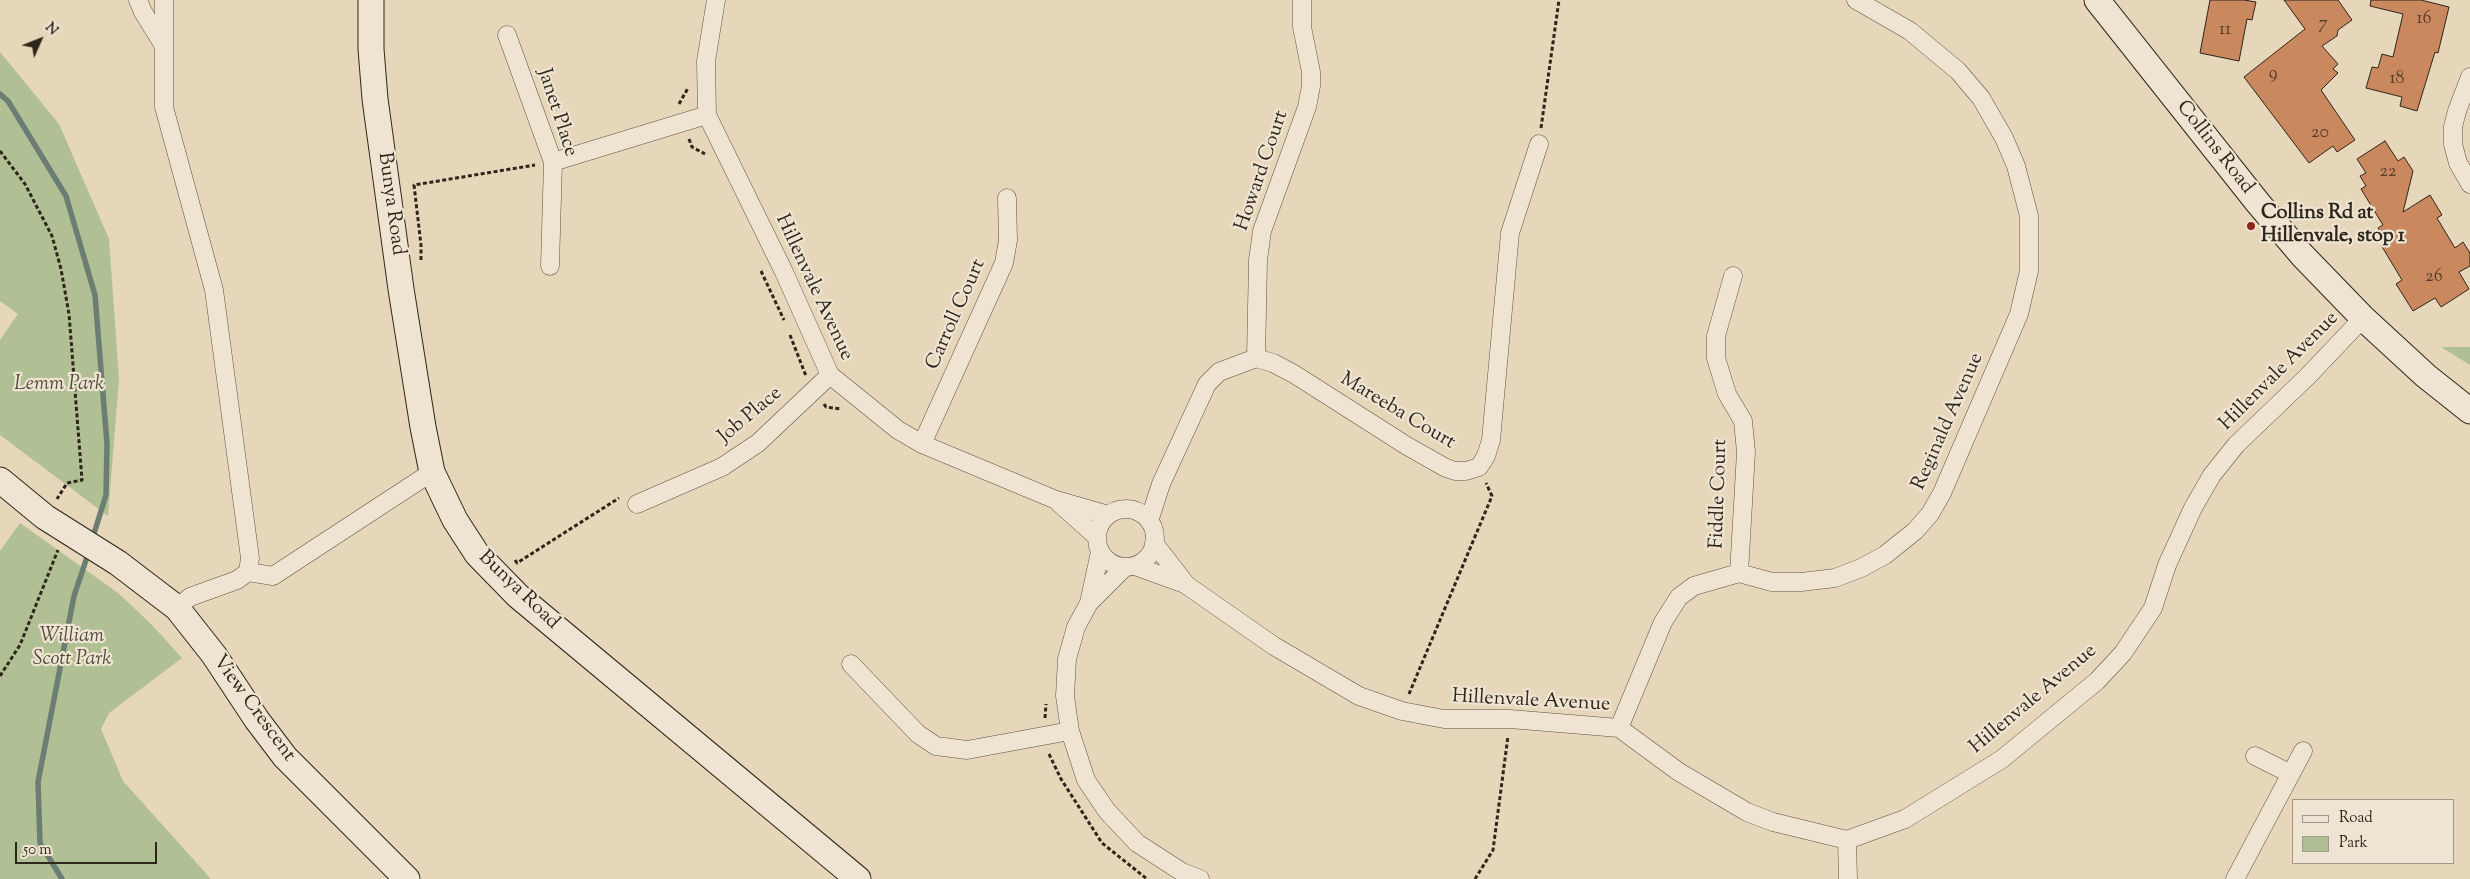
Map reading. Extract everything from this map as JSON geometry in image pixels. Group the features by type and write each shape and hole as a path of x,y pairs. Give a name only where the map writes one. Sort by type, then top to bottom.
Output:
{"street":[{"path":"138,0 143,12 164,46"},
{"path":"164,0 164,107 214,290 250,558 248,572"},
{"name":"Bunya Road","path":"371,0 371,49 376,99 401,289 432,472 455,520 477,554 518,596 858,879"},
{"name":"Hillenvale Avenue","path":"716,0 706,61 706,116 784,272 830,376 898,430 922,444 1056,500 1108,515"},
{"name":"Howard Court","path":"1256,358 1258,260 1262,230 1307,108 1311,86 1311,72 1302,26 1302,0"},
{"name":"Reginald Avenue","path":"1738,573 1772,582 1801,582 1836,578 1861,568 1885,555 1914,531 1930,514 1942,494 2019,314 2026,290 2030,245 2024,194 2016,166 2004,138 1981,98 1958,71 1936,51 1910,32 1856,0"},
{"name":"Collins Road","path":"2097,0 2258,203 2302,255 2363,318 2426,376 2470,411"},
{"name":"Janet Place","path":"507,35 553,162 550,266"},
{"path":"2470,77 2453,128 2453,144 2458,163 2470,184"},
{"path":"553,162 706,116"},
{"path":"1479,467 1486,456 1491,440 1510,233 1539,144"},
{"name":"Carroll Court","path":"922,444 1004,263 1008,240 1007,198"},
{"name":"Fiddle Court","path":"1733,276 1716,336 1716,358 1727,394 1744,421 1746,452 1738,573"},
{"name":"Hillenvale Avenue","path":"1130,567 1185,584 1274,646 1359,696 1402,711 1444,719 1510,719 1619,728 1679,772 1747,812 1773,822 1847,840 1905,819 2002,759 2097,681 2123,653 2153,608 2167,565 2193,508 2212,475 2236,445 2308,376 2363,318"},
{"path":"1150,522 1161,484 1207,384 1219,372 1256,358"},
{"name":"Mareeba Court","path":"1256,358 1273,363 1294,374 1406,446 1446,468 1466,471 1479,467"},
{"name":"Job Place","path":"638,504 730,462 758,443 830,376"},
{"name":"View Crescent","path":"0,469 68,532"},
{"path":"177,608 190,597 237,580 248,572 273,576 432,472"},
{"name":"View Crescent","path":"0,480 68,532 118,563 177,608 214,655 257,720 285,757 407,879"},
{"path":"1132,510 1161,484"},
{"name":"Hillenvale Avenue","path":"1056,500 1098,544"},
{"path":"1089,603 1130,567 1148,557 1154,543 1154,532 1150,522 1142,514 1132,510 1120,510 1108,515 1102,521 1089,603 1076,627 1066,659 1065,696 1070,730 1086,780 1107,811 1137,843 1182,872 1200,879"},
{"name":"Hillenvale Avenue","path":"1154,543 1185,584"},
{"path":"1098,544 1115,566 1130,567"},
{"path":"1619,728 1663,622 1680,597 1694,586 1738,573"},
{"path":"851,664 918,734 936,746 967,750 1070,730"},
{"path":"2235,879 2303,751"},
{"path":"2255,756 2291,774"},
{"path":"1847,840 1848,879"}],"path":[{"path":"1539,144 1559,0"},
{"path":"0,151 25,184 39,208 52,236 61,269 69,314 82,480 67,483 61,493"},
{"path":"420,264 422,245 414,184 553,162"},
{"path":"1402,711 1492,496 1479,467"},
{"path":"512,558 518,563 620,498 638,504"},
{"path":"0,676 20,645 68,532"},
{"path":"1476,879 1493,850 1510,719"}],"green space":[{"name":"Lemm Park","path":"0,52 59,124 109,239 119,379 108,516 0,435 0,340 18,314 0,301"},
{"path":"2441,347 2470,347 2470,365"},
{"name":"William Scott Park","path":"20,523 118,593 151,624 182,658 109,713 101,729 123,781 211,879 0,879 0,551"}],"building":[{"path":"2210,0 2256,2 2252,20 2247,19 2239,61 2200,53"},
{"path":"2284,0 2338,0 2352,20 2338,30 2337,36 2322,46 2338,64 2333,69 2338,73 2321,90 2355,140 2337,152 2333,146 2309,163 2244,77 2305,29"},
{"path":"2371,0 2421,0 2449,7 2438,53 2435,52 2417,111 2400,106 2402,97 2366,88 2372,67 2378,68 2382,54 2393,57 2403,14 2370,6"},
{"path":"2385,141 2398,161 2404,157 2413,171 2403,212 2430,195 2442,215 2437,218 2455,248 2463,242 2470,253 2470,266 2459,272 2469,289 2441,307 2435,298 2413,311 2396,284 2402,280 2381,245 2387,242 2378,228 2383,225 2361,189 2366,186 2360,176 2366,173 2357,159"}],"waterway":[{"path":"0,94 8,101 66,196 95,295 107,444 106,495 92,540"},
{"path":"62,879 40,843 38,782 74,596 89,551"}],"place":[{"name":"Collins Rd at Hillenvale, stop 1","path":"2251,226"}]}
